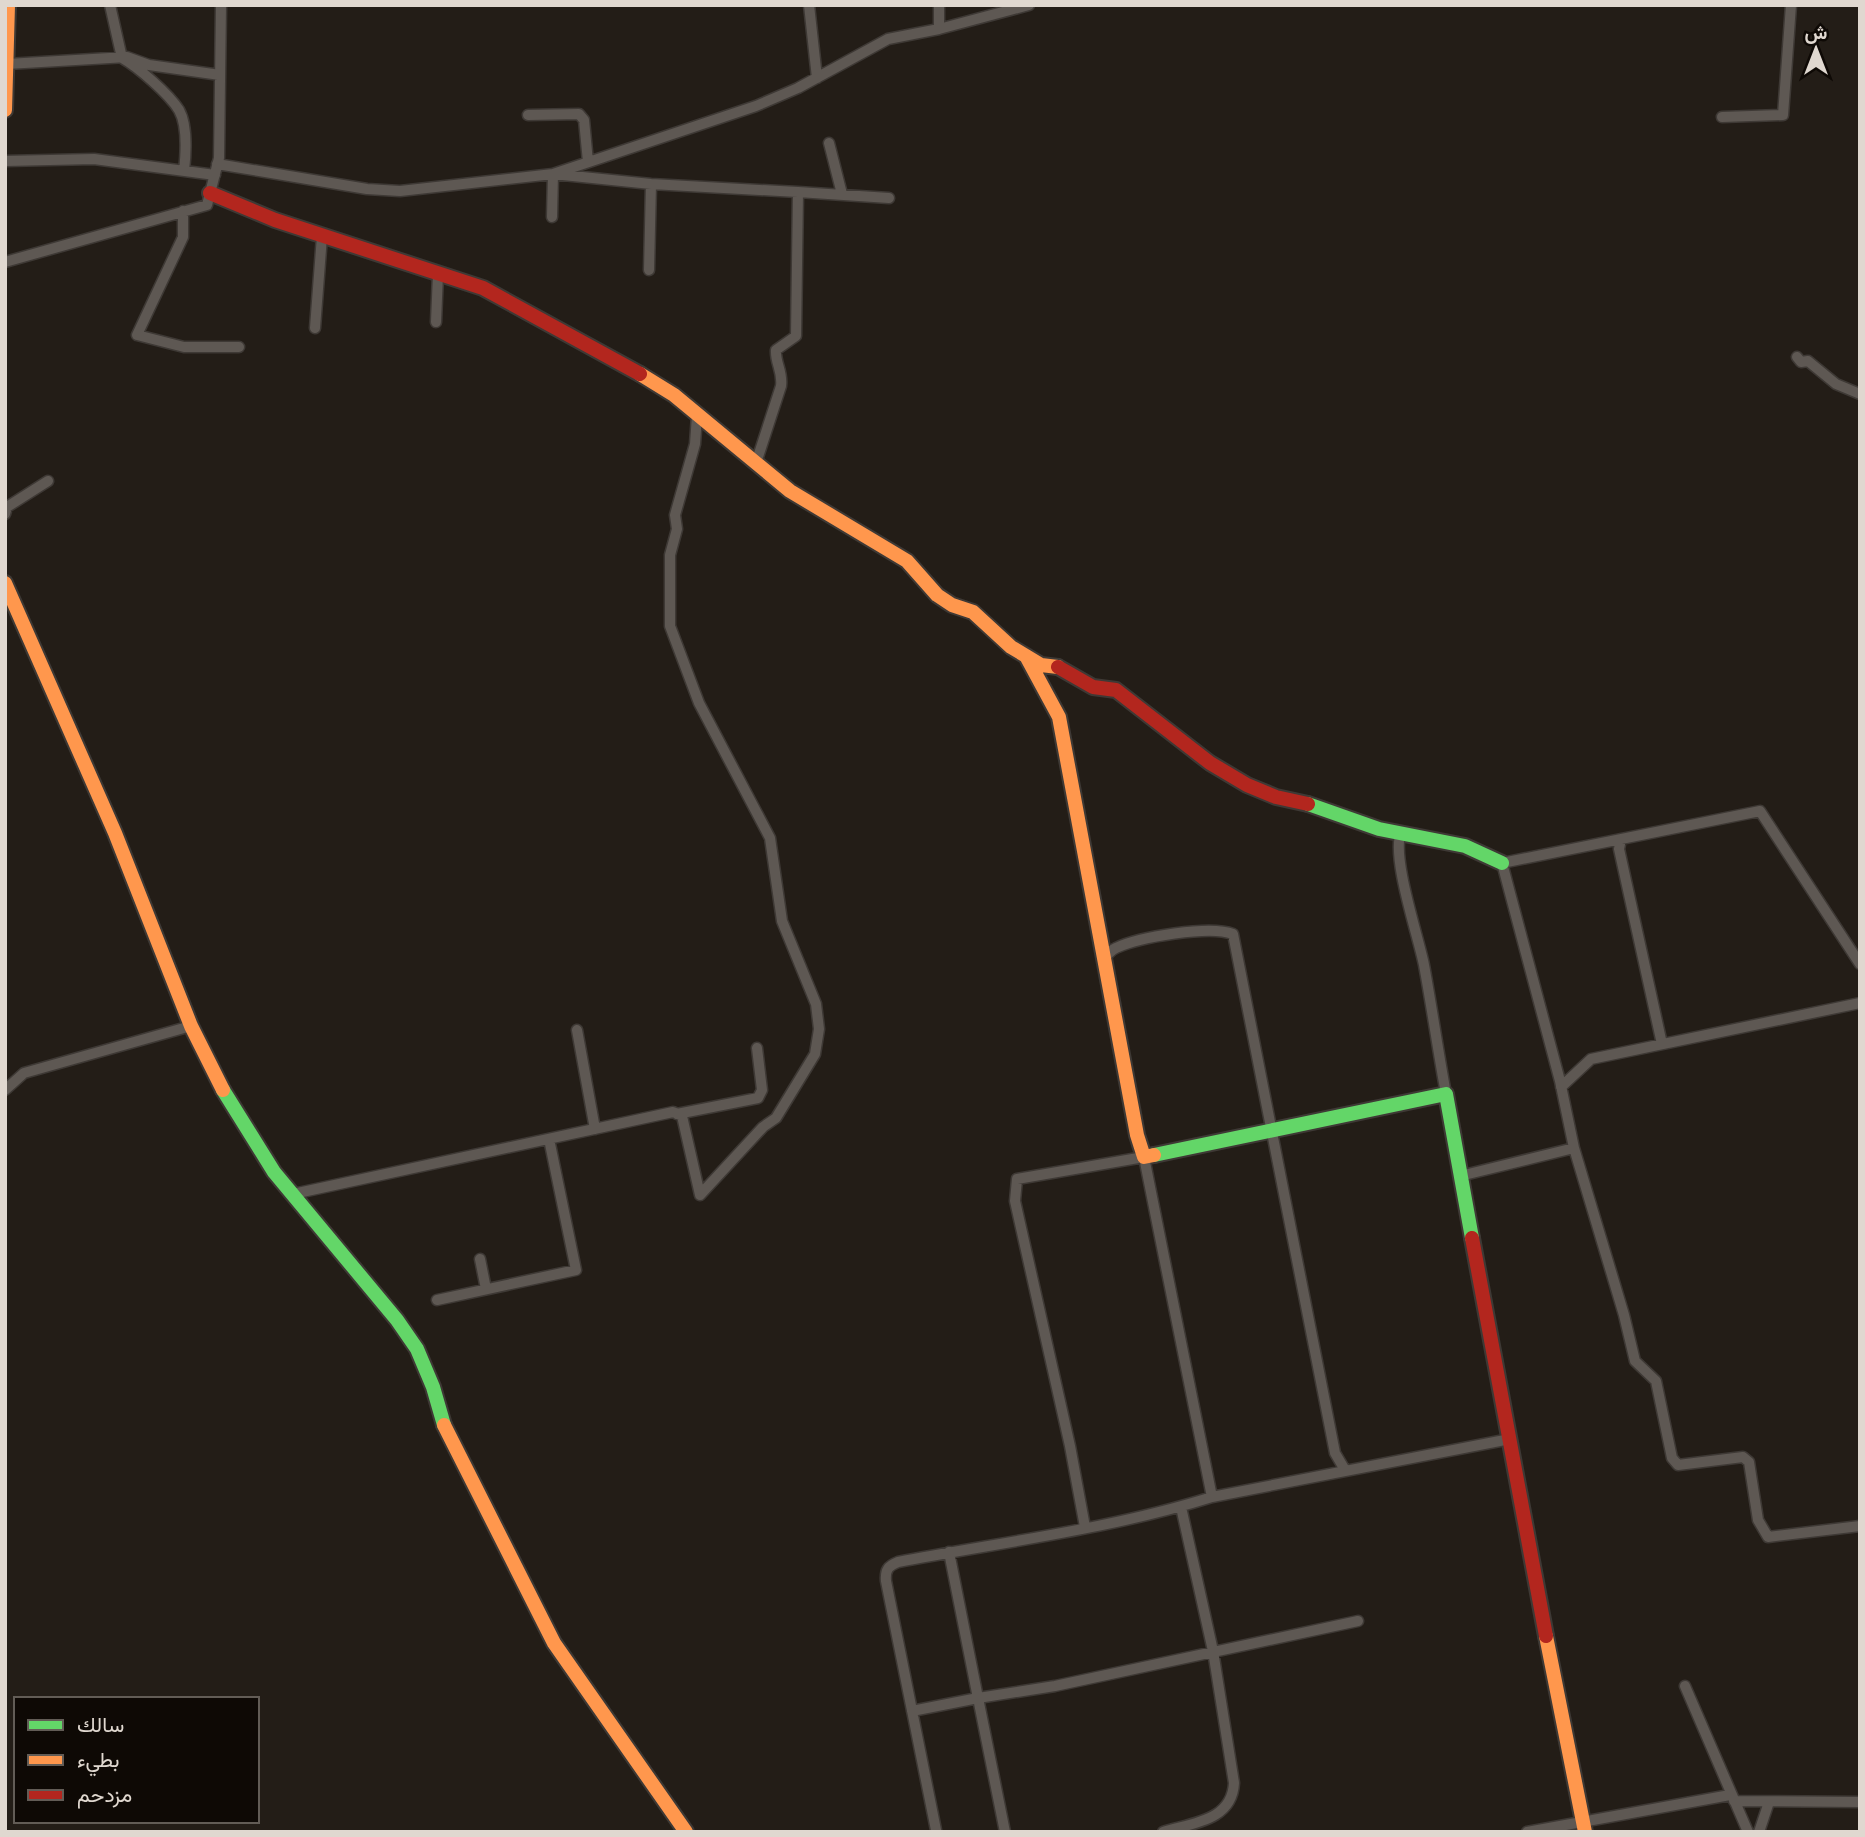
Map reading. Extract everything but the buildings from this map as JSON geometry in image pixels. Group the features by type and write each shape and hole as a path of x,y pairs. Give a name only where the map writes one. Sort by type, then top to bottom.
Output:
{"street":[{"path":"110,5 122,58 143,70 179,111 186,153 184,171"},
{"path":"5,262 207,205 216,170 221,5"},
{"path":"809,5 817,78"},
{"path":"939,5 939,29"},
{"path":"5,161 94,159 184,171 216,170 400,191 553,174 756,106 817,78 888,40 1029,5"},
{"path":"1722,117 1783,115 1791,5"},
{"path":"5,110 7,12"},
{"path":"7,59 122,58 149,65 220,75"},
{"path":"528,115 579,114 584,120 589,162"},
{"path":"829,143 842,194"},
{"path":"553,174 651,184 889,198"},
{"path":"552,217 553,174"},
{"path":"649,270 651,184"},
{"path":"755,463 781,386 783,374 776,358 776,349 796,336 797,192"},
{"path":"210,193 322,236 483,288 611,356 674,395 755,463 819,511 845,526 861,531 907,561 937,595 952,605 973,612 1011,647 1041,665 1057,666 1073,673 1093,687 1115,690 1210,763 1247,785 1276,797 1328,809 1379,828 1430,841 1465,846 1502,863 1760,811 1860,964"},
{"path":"183,211 183,237 137,335 184,347 239,347"},
{"path":"315,328 322,236"},
{"path":"436,321 438,274"},
{"path":"1797,357 1801,362 1808,361 1849,391 1860,394"},
{"path":"293,1194 673,1112 682,1116 701,1195 763,1127 776,1118 815,1054 819,1029 817,1003 782,921 770,838 699,703 670,626 670,555 677,530 675,515 695,444 697,415"},
{"path":"5,514 7,507 48,481"},
{"path":"5,583 115,833 191,1026 219,1083 274,1172 397,1320 417,1349 433,1387 446,1433 554,1643 686,1832"},
{"path":"1026,656 1059,717 1137,1135 1144,1157 1212,1497"},
{"path":"1401,832 1397,841 1402,871 1424,964 1460,1176 1583,1826"},
{"path":"1621,839 1619,849 1662,1044"},
{"path":"1502,863 1561,1087 1574,1148 1625,1315 1635,1361 1656,1381 1672,1458 1678,1465 1743,1457 1749,1462 1758,1520 1768,1537 1860,1526"},
{"path":"1104,959 1113,949 1159,938 1220,929 1233,934 1274,1131 1335,1453 1345,1470"},
{"path":"1561,1087 1591,1059 1860,1003"},
{"path":"5,1090 24,1073 191,1026"},
{"path":"577,1030 595,1129"},
{"path":"677,1114 758,1098 762,1090 757,1048"},
{"path":"1085,1527 1070,1446 1014,1201 1017,1179 1144,1157 1446,1094"},
{"path":"437,1300 576,1270 549,1139"},
{"path":"1460,1176 1574,1148"},
{"path":"480,1259 486,1289"},
{"path":"936,1830 886,1572 898,1562 1085,1527 1181,1507 1212,1497 1510,1438"},
{"path":"1163,1832 1220,1813 1234,1792 1213,1651 1181,1507"},
{"path":"949,1552 1005,1832"},
{"path":"912,1711 1055,1686 1358,1621"},
{"path":"1685,1686 1748,1832"},
{"path":"1527,1832 1583,1826 1732,1798 1769,1802 1860,1802"},
{"path":"1759,1832 1769,1802"}],"traffic: fast":[{"path":"1308,804 1379,829 1465,846 1502,863"},
{"path":"223,1090 274,1172 397,1320 417,1349 433,1387 444,1425"},
{"path":"1154,1155 1446,1094 1472,1238"}],"traffic: slow":[{"path":"5,110 8,5"},
{"path":"640,374 674,395 790,491 907,561 937,595 952,605 973,612 1011,647 1041,665 1058,667"},
{"path":"5,583 115,833 191,1026 223,1090"},
{"path":"1026,656 1059,717 1137,1135 1144,1157 1154,1155"},
{"path":"444,1425 554,1643 686,1832"},
{"path":"1546,1636 1585,1832"}],"traffic: jam":[{"path":"210,193 275,220 483,288 640,374"},
{"path":"1058,667 1093,687 1116,690 1210,763 1247,785 1276,797 1308,804"},
{"path":"1472,1238 1546,1636"}]}
